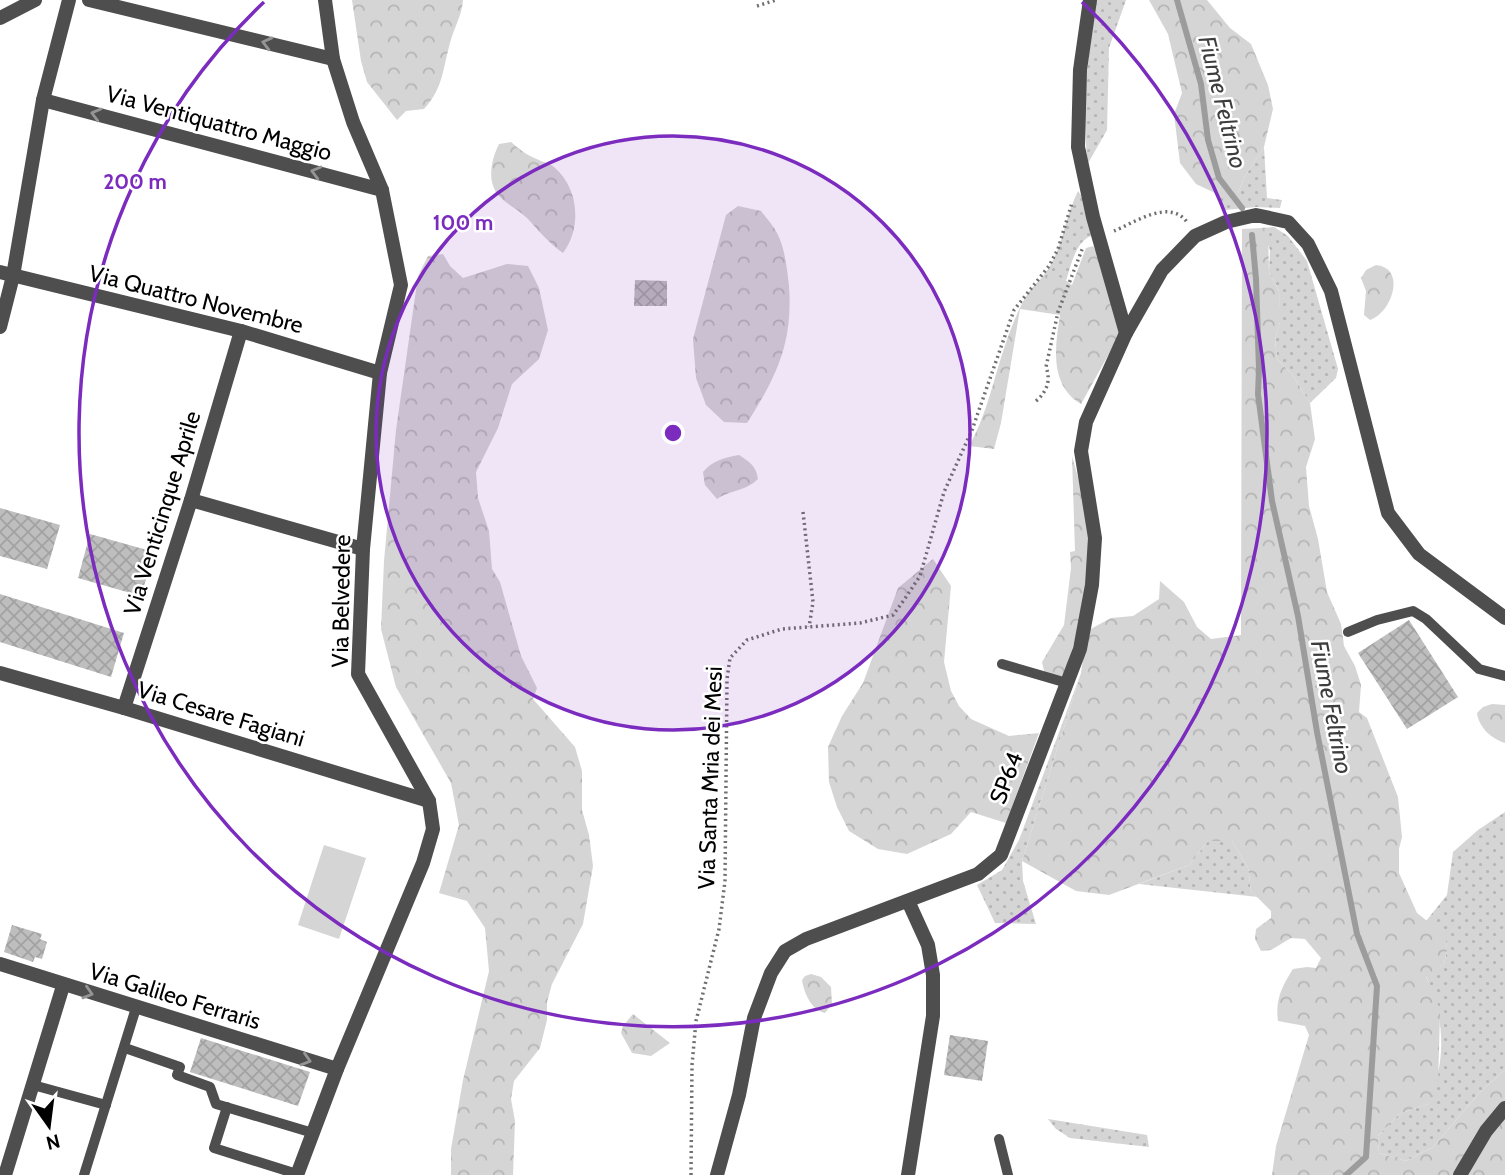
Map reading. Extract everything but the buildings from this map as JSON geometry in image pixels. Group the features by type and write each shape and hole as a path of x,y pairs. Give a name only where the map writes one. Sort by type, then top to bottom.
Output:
{"street":[{"path":"0,18 35,0"},
{"path":"0,327 6,274 43,100 69,0"},
{"path":"89,0 333,59"},
{"name":"Via Belvedere","path":"297,1175 337,1069 423,863 433,829 429,801 358,674 363,549 380,373 401,285 382,190 353,122 333,59 325,0"},
{"path":"1090,0 1080,70 1078,147 1126,333"},
{"name":"Via Ventiquattro Maggio","path":"43,100 382,190"},
{"path":"1195,236 1226,222 1256,215 1288,222 1308,244 1331,291 1388,513 1419,554 1505,618"},
{"name":"SP64","path":"717,1175 739,1095 754,1018 771,973 785,951 806,939 978,874 1001,855 1080,649 1093,573 1095,538 1081,451 1086,422 1126,333 1162,270 1195,236"},
{"name":"Via Quattro Novembre","path":"6,274 241,331 380,373"},
{"name":"Via Venticinque Aprile","path":"124,708 191,500 241,331"},
{"path":"191,500 363,549"},
{"name":"Via Cesare Fagiani","path":"0,673 429,801"},
{"path":"908,901 928,945 933,975 933,1016 908,1175"},
{"name":"Via Galileo Ferraris","path":"0,964 63,986 337,1069"},
{"path":"5,1175 63,986"},
{"path":"1460,1175 1486,1131 1505,1108"}],"lane":[{"path":"1348,632 1377,620 1413,611 1426,619 1479,669 1505,676"},
{"path":"1002,664 1067,683"},
{"path":"84,1175 136,1008"},
{"path":"124,1048 180,1067 177,1075 210,1087 216,1104 313,1133"},
{"path":"33,1085 106,1105"},
{"path":"227,1107 214,1148 297,1175"},
{"path":"999,1139 1008,1175"}],"path":[{"path":"757,6 776,0"},
{"name":"Via Santa Mria dei Mesi","path":"691,1175 692,1065 696,1021 719,929 725,881 727,692 730,658 747,640 782,629 860,623 893,615 920,576 944,492 972,430 1014,310 1049,266 1058,249 1074,193 1085,176"},
{"path":"1036,401 1044,393 1049,376 1046,367 1058,312 1088,240 1150,214 1159,213 1184,217 1195,236"},
{"path":"803,512 813,602 809,627"}],"green space":[{"path":"352,0 463,0 439,86 424,109 406,111 397,120 367,82 361,61"},
{"path":"1096,0 1126,0 1109,48 1107,130 1087,165 1084,96"},
{"path":"1149,0 1207,0 1230,28 1251,44 1268,85 1273,109 1264,147 1245,176 1238,193 1215,193 1196,184 1180,163 1174,114 1182,93 1168,34"},
{"path":"511,142 527,154 552,166 569,186 575,220 569,243 563,253 524,215 503,200 493,185 491,171 499,144"},
{"path":"1264,147 1267,198 1282,200 1280,208 1225,210 1215,193 1238,193 1245,176"},
{"path":"1078,191 1083,198 1094,235 1088,237 1079,247 1066,281 1052,277 1039,281 1058,249"},
{"path":"738,206 761,211 780,239 790,306 781,358 767,390 747,423 724,422 706,405 696,378 693,339 726,215"},
{"path":"1274,227 1288,236 1307,261 1338,369 1336,378 1310,403 1292,374 1277,359 1275,340 1280,322 1279,291 1269,272 1270,250 1261,228"},
{"path":"1261,228 1268,232 1269,272 1279,291 1280,322 1275,340 1277,359 1292,374 1310,403 1315,439 1306,467 1309,506 1327,592 1341,624 1344,646 1361,685 1359,712 1367,718 1398,797 1402,837 1399,873 1417,913 1446,936 1444,964 1426,977 1436,997 1440,1014 1438,1086 1428,1104 1399,1114 1378,1136 1379,1153 1406,1161 1433,1147 1481,1091 1505,1070 1505,1175 1272,1175 1276,1146 1309,1035 1305,1026 1278,1021 1279,1000 1293,969 1316,968 1321,958 1305,939 1291,938 1271,950 1261,951 1255,939 1256,929 1271,918 1271,911 1251,891 1248,868 1232,841 1208,841 1189,865 1109,895 1076,891 1022,861 1081,673 1087,631 1111,618 1133,616 1159,599 1160,581 1184,602 1197,627 1211,639 1241,635 1242,229"},
{"path":"1093,246 1120,334 1081,404 1071,396 1059,376 1056,352 1060,315 1020,309 1001,423 994,449 969,446 984,412 1010,331 1018,312 1027,295 1037,283 1048,276 1064,279 1072,285 1086,248"},
{"path":"443,254 450,266 463,278 507,264 528,266 539,288 548,330 539,359 512,384 498,428 476,472 478,498 489,531 492,569 500,582 521,656 537,688 533,699 575,747 582,771 582,810 593,866 583,924 552,984 540,1048 514,1081 511,1099 515,1121 513,1175 451,1175 451,1149 463,1080 489,971 485,928 467,901 439,893 459,825 451,783 396,687 381,629 384,561 396,430 418,276 428,256"},
{"path":"1376,265 1386,268 1394,282 1385,309 1370,320 1364,315 1366,291 1361,278 1366,270"},
{"path":"739,455 752,465 758,479 717,499 705,485 703,472 715,462"},
{"path":"1072,456 1087,510 1093,581 1064,676 1057,678 1044,671 1042,662 1064,625 1071,568 1070,552 1075,551"},
{"path":"933,559 951,586 944,662 951,691 959,706 971,719 1009,736 1039,733 1006,823 971,812 951,834 907,854 878,849 849,831 829,782 828,747 842,716 863,683 898,588"},
{"path":"1081,673 1022,861 1023,881 1036,924 995,923 977,885 1002,870 1019,840"},
{"path":"1492,704 1505,705 1505,743 1487,732 1478,718 1477,713 1483,707"},
{"path":"1505,812 1505,1070 1481,1091 1433,1147 1406,1161 1379,1153 1378,1136 1399,1114 1428,1104 1439,1067 1439,1018 1426,976 1444,964 1447,950 1445,936 1426,921 1447,895 1453,852 1478,830"},
{"path":"1208,841 1232,841 1248,868 1251,891 1258,897 1139,884 1189,865"},
{"path":"324,845 366,858 339,939 298,925"},
{"path":"811,974 821,977 831,987 832,1004 825,1013 812,1005 804,990 802,980"},
{"path":"633,1014 670,1043 651,1056 632,1053 621,1033"},
{"path":"1048,1119 1147,1135 1149,1147 1070,1138 1056,1129"}],"waterway":[{"name":"Fiume Feltrino","path":"1177,0 1201,84 1208,140 1219,178 1242,208"},
{"name":"Fiume Feltrino","path":"1252,235 1256,279 1258,394 1272,501 1298,616 1317,732 1357,934 1377,986 1366,1157 1346,1175"}]}
